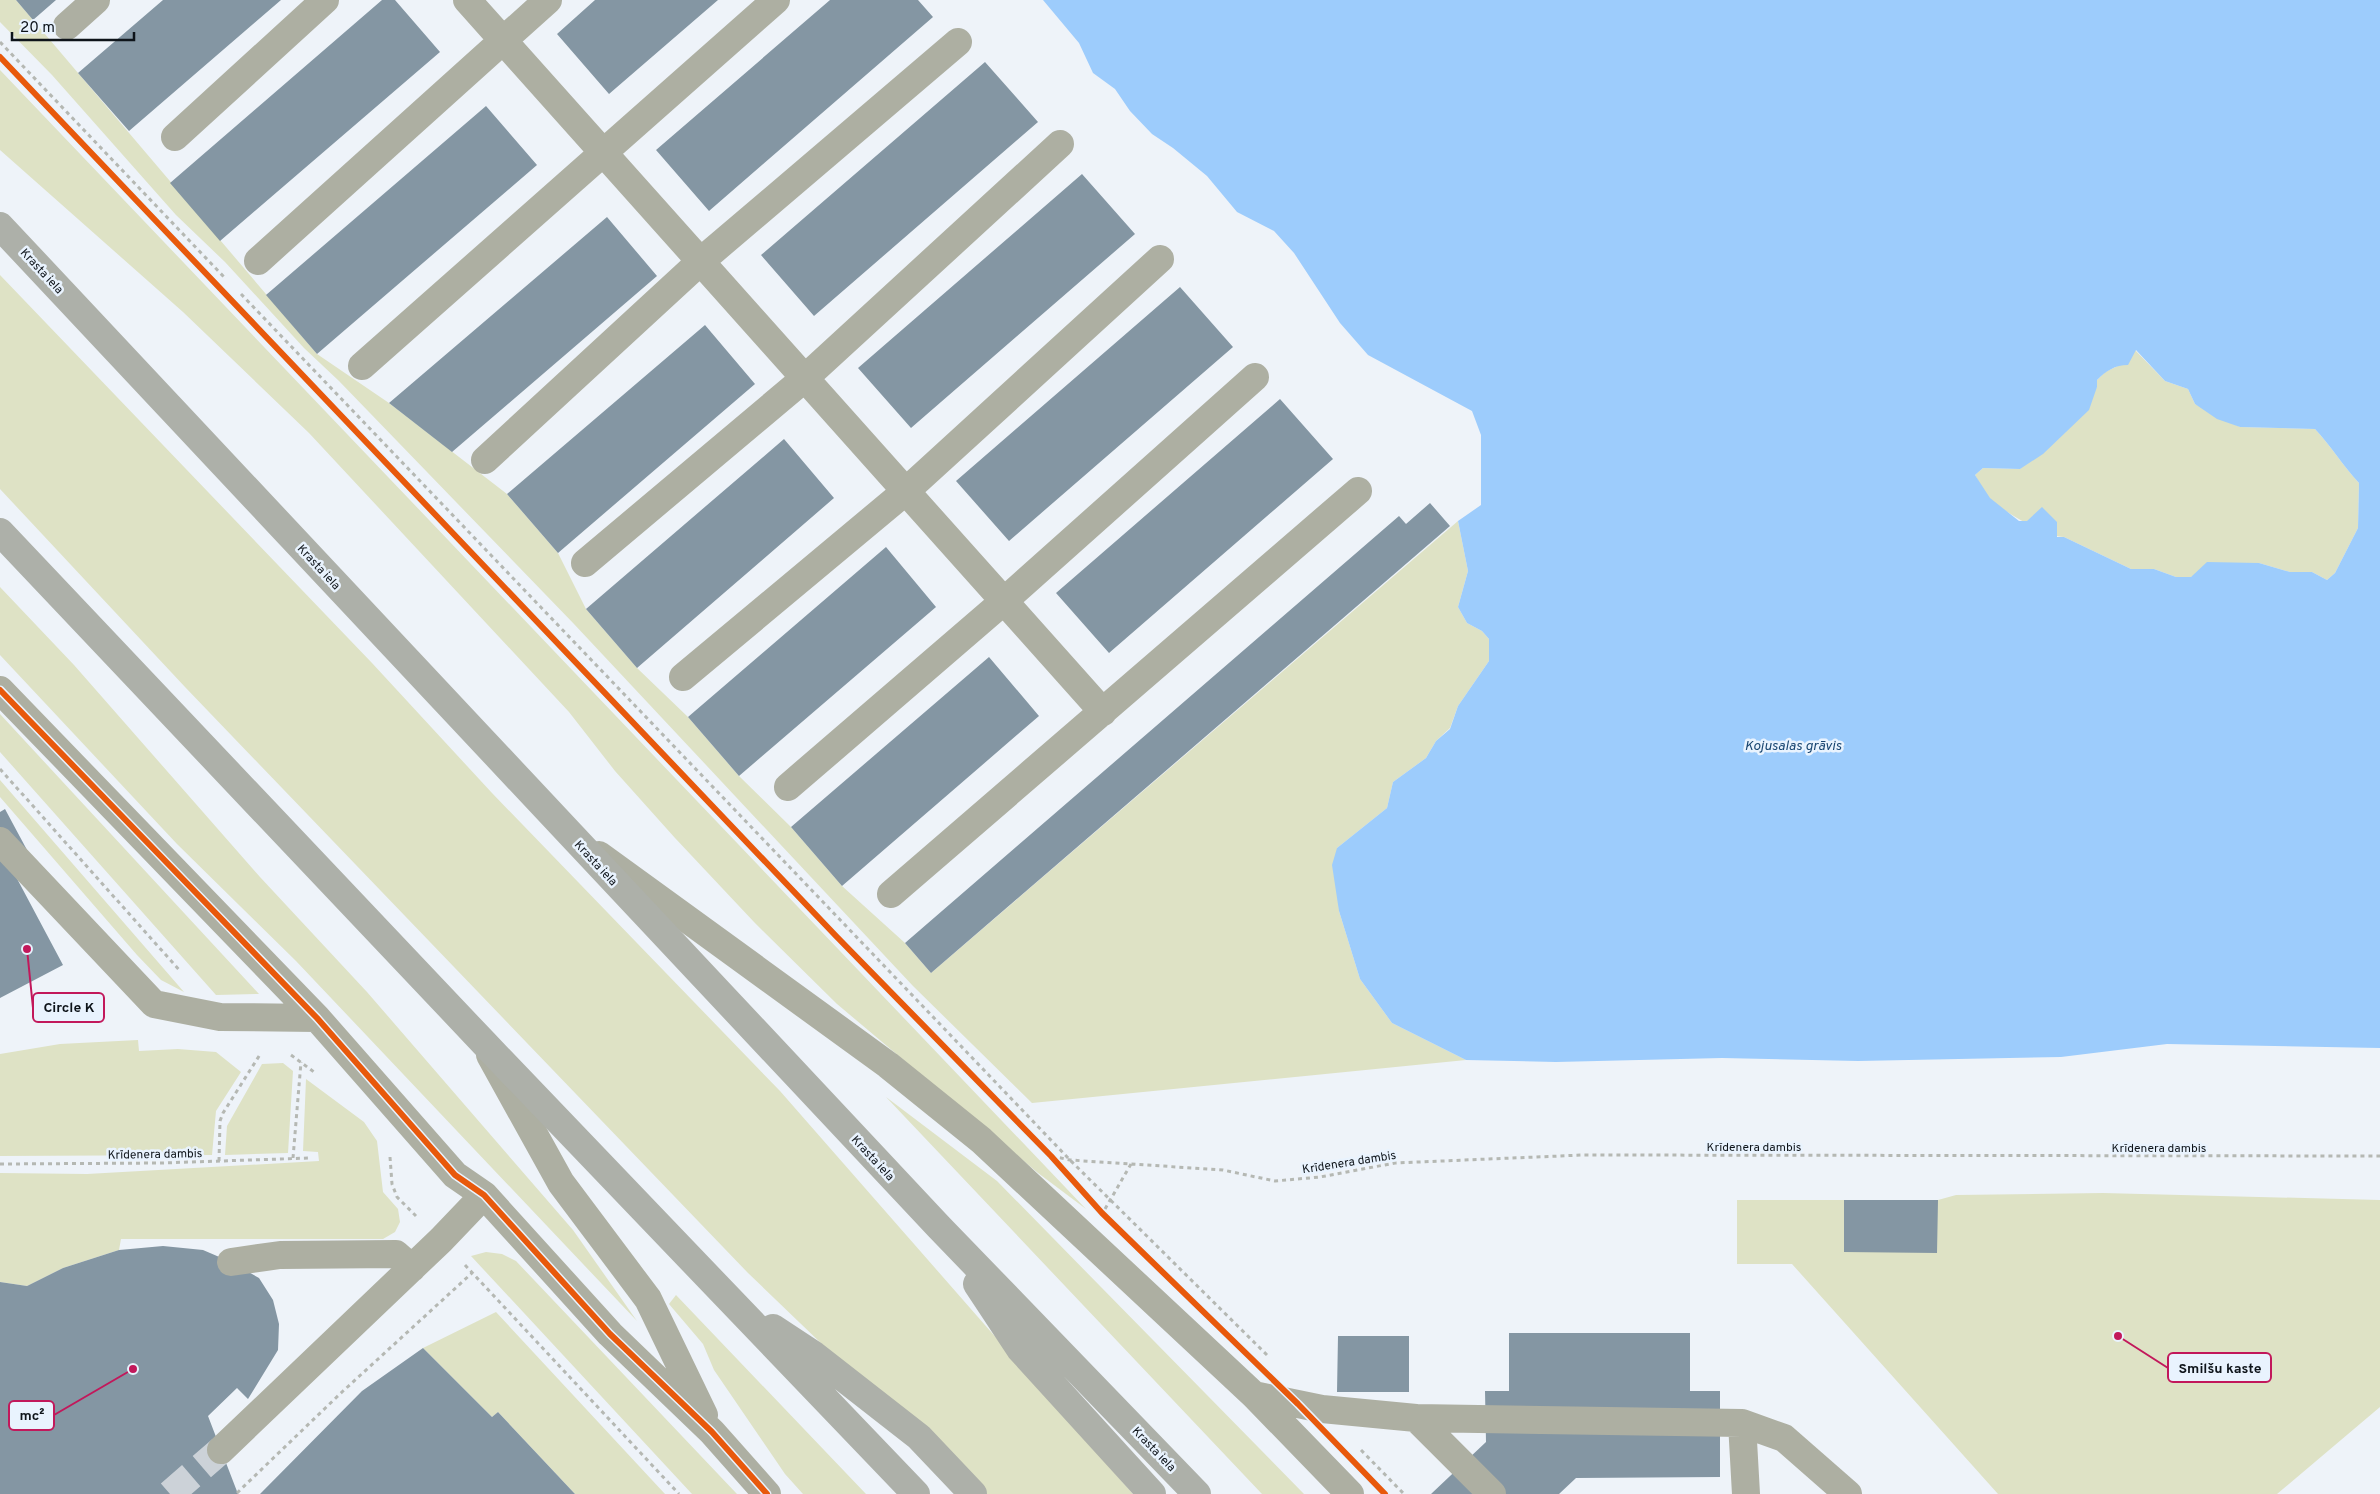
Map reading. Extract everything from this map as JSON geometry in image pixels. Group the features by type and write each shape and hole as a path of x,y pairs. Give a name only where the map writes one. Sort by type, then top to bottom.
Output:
{"highway":[{"name":"Krasta iela","path":"0,226 564,830 939,1227 1197,1494"},
{"path":"0,532 484,1043 916,1494"},
{"path":"939,1227 1020,1349 1152,1494"},
{"path":"732,1301 814,1355 919,1438 973,1494"}],"street":[{"path":"67,26 96,0"},
{"path":"175,137 325,0"},
{"path":"467,0 1103,712"},
{"path":"258,261 548,0"},
{"path":"362,366 605,154 776,0"},
{"path":"485,460 701,262 958,42"},
{"path":"585,563 805,378 1060,144"},
{"path":"683,677 906,491 1160,258"},
{"path":"788,788 1004,601 1255,377"},
{"path":"891,894 1358,491"},
{"path":"0,690 317,1018 456,1175 484,1195 610,1334 712,1432 767,1494"},
{"path":"564,830 888,1065 981,1140 1254,1395 1350,1494"},
{"path":"0,841 154,1004 220,1016 317,1018"},
{"path":"484,1043 561,1183 648,1298 712,1432"},
{"path":"221,1450 412,1268 484,1195"},
{"path":"231,1262 280,1255 396,1254 412,1268"},
{"path":"1254,1395 1322,1409 1416,1418 1742,1423 1784,1438 1848,1494"},
{"path":"1416,1418 1492,1494"},
{"path":"1742,1423 1746,1494"}],"path":[{"path":"0,42 228,280"},
{"path":"235,288 1070,1160 1272,1360"},
{"path":"0,769 182,973"},
{"path":"220,1161 220,1121 222,1113 265,1047"},
{"path":"293,1158 301,1061"},
{"path":"1044,1148 1057,1163"},
{"path":"1102,1213 1131,1164"},
{"path":"1096,1206 1110,1220"},
{"path":"237,1493 342,1392 472,1273"},
{"path":"1322,1409 1404,1494"}],"green space":[{"path":"0,0 16,0 317,354 389,403 507,494 558,553 586,609 637,668 688,717 739,776 791,827 842,886 905,943 931,973 1458,521 1468,571 1458,607 1467,623 1482,631 1489,639 1489,661 1458,706 1450,728 1436,741 1426,758 1393,782 1387,808 1337,848 1339,911 1360,979 1392,1023 1466,1060 1032,1103 913,986 574,624 339,381 304,348 225,262 176,215 52,75 0,22"},
{"path":"0,70 1086,1209 1038,1173 837,1004 754,922 675,838 615,771 569,712 309,433 183,312 0,150"},
{"path":"0,275 372,663 492,793 780,1091 1133,1494 978,1494 748,1273 185,687 0,489"},
{"path":"2135,350 2165,381 2188,389 2195,404 2240,427 2315,429 2321,436 2359,483 2358,528 2335,573 2327,580 2312,572 2290,572 2259,563 2191,577 2176,577 2154,569 2131,569 2064,537 2036,528 2004,510 1989,498 1975,475 1983,468 2020,469 2097,387 2097,380 2105,372 2120,365"},
{"path":"0,587 74,665 260,877 367,992 573,1230 637,1321 296,961 177,844 0,655"},
{"path":"0,714 259,994 216,995 0,752"},
{"path":"0,780 184,992 161,980 137,955 0,797"},
{"path":"138,1040 139,1051 178,1049 216,1052 241,1072 216,1111 212,1155 0,1156 0,1054 60,1044"},
{"path":"283,1063 293,1071 288,1153 225,1155 227,1126 262,1064"},
{"path":"306,1079 364,1122 377,1141 383,1192 398,1209 400,1222 395,1232 383,1239 121,1239 119,1250 63,1268 27,1286 0,1282 0,1173 87,1174 319,1161 318,1152 303,1151"},
{"path":"886,1097 997,1181 1304,1494 1262,1494"},
{"path":"2103,1193 2380,1200 2380,1407 2277,1494 1998,1494 1792,1264 1737,1264 1737,1200 1938,1200 1956,1195"},
{"path":"486,1252 502,1254 516,1261 737,1494 692,1494 471,1256"},
{"path":"676,1295 866,1494 803,1494 785,1474 714,1370 703,1344 669,1304"},
{"path":"496,1312 665,1494 575,1494 498,1412 492,1417 423,1348"}],"water":[{"name":"Kojusalas grāvis","path":"1043,0 2380,0 2380,1048 2167,1044 2061,1057 1858,1061 1722,1058 1556,1062 1466,1060 1392,1023 1360,979 1339,911 1332,865 1337,848 1387,808 1393,782 1426,758 1436,741 1450,729 1458,706 1489,661 1489,639 1482,631 1467,623 1458,607 1468,571 1458,521 1481,505 1481,435 1472,411 1368,355 1340,323 1294,253 1274,231 1237,212 1207,176 1173,148 1152,134 1130,111 1115,89 1093,73 1079,43","holes":["2136,350 2165,381 2188,389 2195,404 2217,419 2240,427 2315,429 2326,442 2359,483 2358,528 2335,573 2327,580 2312,572 2290,572 2259,563 2207,562 2191,577 2176,577 2154,569 2131,569 2064,537 2057,537 2057,522 2042,507 2027,521 2019,521 1990,498 1975,475 1983,468 2020,469 2043,454 2089,410 2097,387 2097,380 2111,369 2128,365"]}],"building":[{"path":"16,0 56,0 33,20"},
{"path":"163,0 281,0 129,131 78,73"},
{"path":"382,0 395,0 440,52 220,241 170,183"},
{"path":"595,0 718,0 609,94 557,34"},
{"path":"830,0 918,0 933,17 709,211 656,150"},
{"path":"985,62 1038,122 814,316 761,255"},
{"path":"486,106 537,165 317,354 266,295"},
{"path":"1082,174 1135,234 911,428 858,368"},
{"path":"607,217 657,276 452,452 389,403"},
{"path":"1180,287 1233,347 1009,541 956,481"},
{"path":"705,325 755,384 558,553 507,494"},
{"path":"1280,399 1333,459 1109,653 1056,593"},
{"path":"784,439 834,498 637,668 586,609"},
{"path":"1430,503 1450,526 931,973 905,943 1399,516 1406,524"},
{"path":"886,547 936,607 739,776 688,717"},
{"path":"989,657 1039,716 842,886 791,827"},
{"path":"5,809 34,863 14,873 63,965 0,998 0,812"},
{"path":"1844,1200 1938,1200 1937,1253 1844,1252"},
{"path":"163,1246 203,1250 231,1262 259,1278 273,1300 279,1324 278,1350 248,1399 237,1388 208,1416 238,1494 0,1494 0,1282 27,1286 63,1268 119,1250"},
{"path":"1509,1333 1690,1333 1690,1391 1720,1391 1720,1477 1576,1478 1559,1494 1431,1494 1486,1442 1485,1391 1509,1391"},
{"path":"1338,1336 1409,1336 1409,1392 1337,1392"},
{"path":"423,1348 492,1417 498,1412 575,1494 260,1494 362,1391"}],"tunnel":[{"path":"170,1494 221,1450"}],"cycle path":[{"path":"0,57 836,936 1051,1156 1102,1213 1298,1404 1385,1494"},
{"path":"0,690 317,1018 455,1175 484,1195 610,1334 712,1432 767,1494"}],"place":[{"name":"Circle K","path":"27,949"},
{"name":"Smilšu kaste","path":"2118,1336"},
{"name":"mc²","path":"133,1369"}]}
